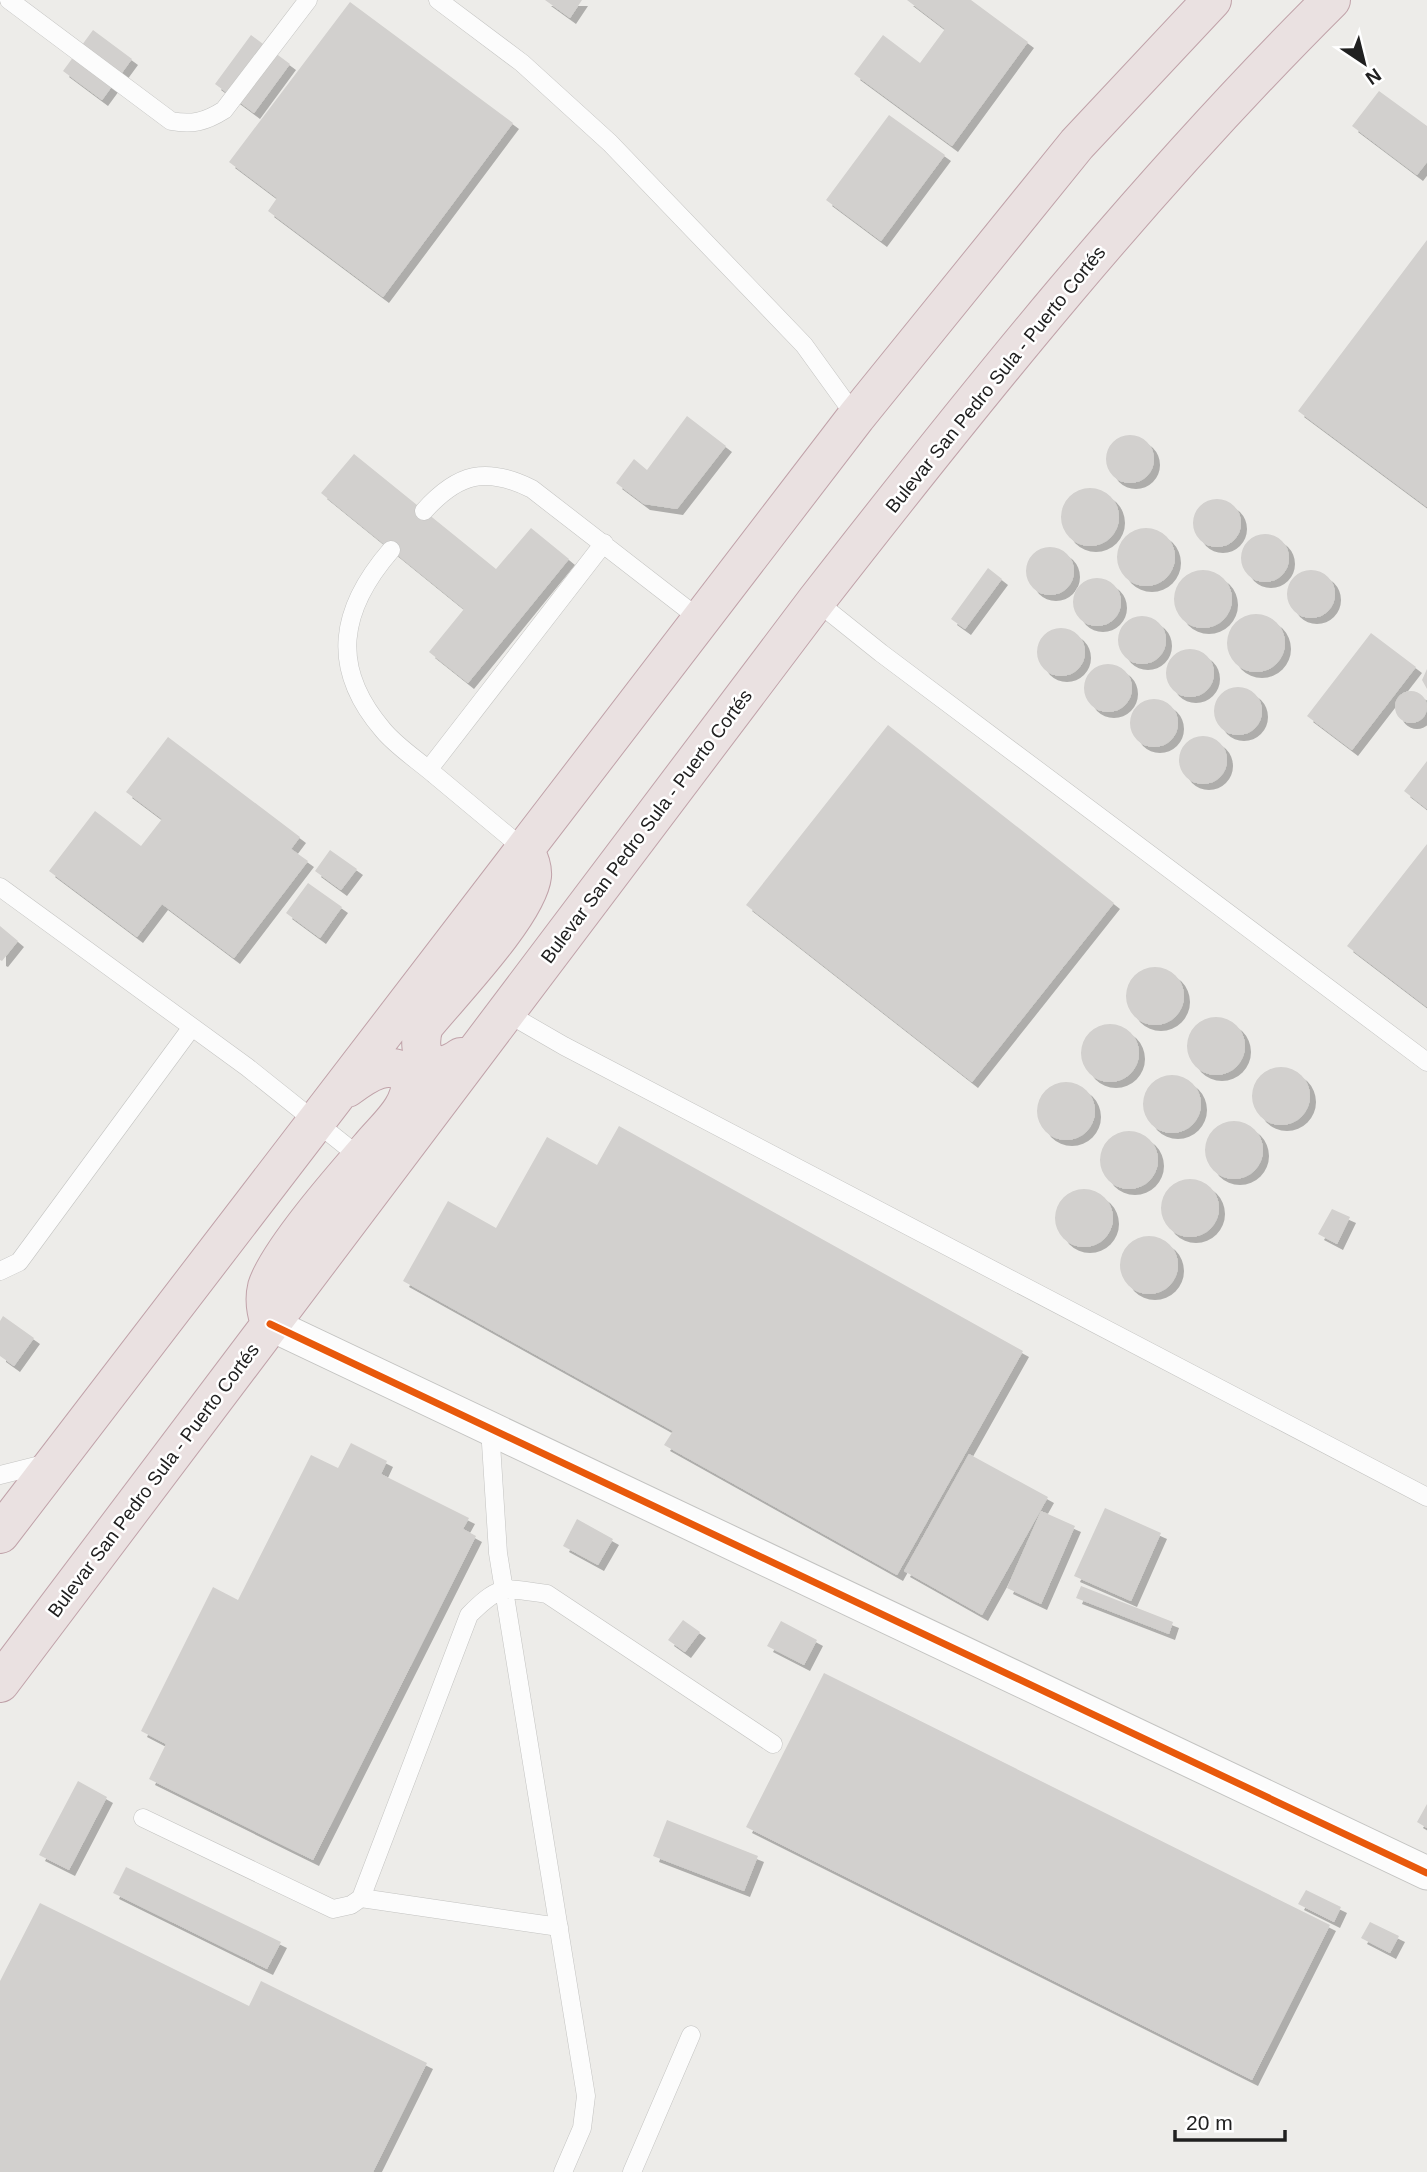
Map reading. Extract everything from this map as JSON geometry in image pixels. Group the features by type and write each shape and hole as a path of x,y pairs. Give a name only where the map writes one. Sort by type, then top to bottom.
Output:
{"highway":[{"path":"0,1534 856,417 1077,144 1212,0"},
{"name":"Bulevar San Pedro Sula - Puerto Cortés","path":"0,1684 816,601 950,429 1130,214 1268,63 1331,0"},
{"path":"496,1024 457,1060 442,1066 429,1063 421,1053 419,1042 424,1026 508,923 522,900 532,875 525,850"},
{"path":"270,1324 266,1303 272,1274 361,1158 403,1109 411,1091 411,1079 401,1069 387,1067 373,1071 328,1108"}],"street":[{"path":"270,1324 1427,1873"}],"lane":[{"path":"9,0 171,121 189,124 208,120 224,110 307,0"},
{"path":"438,0 522,63 610,143 804,345 856,417"},
{"path":"424,511 440,493 461,480 485,474 509,477 532,489 701,620"},
{"path":"429,769 604,543"},
{"path":"391,550 368,576 351,611 346,649 357,693 383,731 525,850"},
{"path":"816,601 881,653 1427,1062"},
{"path":"0,887 192,1027 328,1108 361,1158"},
{"path":"496,1024 576,1052 1427,1497"},
{"path":"0,1271 19,1262 192,1027"},
{"path":"490,1428 503,1588 586,2096 582,2128 563,2172"},
{"path":"0,1475 54,1462"},
{"path":"143,1818 333,1909 351,1905 361,1898 469,1615 485,1599 503,1588 547,1594 773,1744"},
{"path":"361,1898 559,1927"},
{"path":"632,2172 691,2035"}],"building":[{"path":"545,0 582,0 570,18"},
{"path":"907,0 971,0 1028,42 952,146 854,74 883,35 920,63 945,29"},
{"path":"350,2 513,123 383,297 268,211 277,198 229,162"},
{"path":"93,30 132,59 102,100 63,71"},
{"path":"251,35 290,64 254,113 215,84"},
{"path":"1379,91 1427,126 1427,162 1417,175 1352,126"},
{"path":"889,115 945,155 881,241 826,200"},
{"path":"1427,240 1427,507 1298,411"},
{"path":"687,416 726,446 677,509 644,504 616,483 634,459 647,470"},
{"path":"1130,435 1147,442 1154,459 1147,476 1130,483 1113,476 1106,459 1113,442"},
{"path":"354,454 496,569 531,528 569,559 468,683 429,652 464,609 321,493"},
{"path":"1090,488 1101,490 1114,501 1119,517 1117,528 1106,541 1090,546 1079,544 1066,533 1061,517 1063,506 1074,493"},
{"path":"1217,499 1234,506 1241,523 1234,540 1217,547 1200,540 1193,523 1200,506"},
{"path":"1146,528 1157,530 1170,541 1175,557 1173,568 1162,581 1146,586 1135,584 1122,573 1117,557 1119,546 1130,533"},
{"path":"1265,534 1282,541 1289,558 1282,575 1265,582 1248,575 1241,558 1248,541"},
{"path":"1050,547 1067,554 1074,571 1067,588 1050,595 1033,588 1026,571 1033,554"},
{"path":"988,568 1002,579 965,629 951,619"},
{"path":"1203,570 1214,572 1227,583 1232,599 1230,610 1219,623 1203,628 1192,626 1179,615 1174,599 1176,588 1187,575"},
{"path":"1311,570 1328,577 1335,594 1328,611 1311,618 1294,611 1287,594 1294,577"},
{"path":"1097,578 1114,585 1121,602 1114,619 1097,626 1080,619 1073,602 1080,585"},
{"path":"1256,614 1267,616 1280,627 1285,643 1283,654 1272,667 1256,672 1245,670 1232,659 1227,643 1229,632 1240,619"},
{"path":"1142,616 1159,623 1166,640 1159,657 1142,664 1125,657 1118,640 1125,623"},
{"path":"1061,628 1078,635 1085,652 1078,669 1061,676 1044,669 1037,652 1044,635"},
{"path":"1371,633 1416,667 1352,750 1307,716"},
{"path":"1190,649 1207,656 1214,673 1207,690 1190,697 1173,690 1166,673 1173,656"},
{"path":"1108,664 1125,671 1132,688 1125,705 1108,712 1091,705 1084,688 1091,671"},
{"path":"1427,669 1427,689 1422,680"},
{"path":"1238,687 1255,694 1262,711 1255,728 1238,735 1221,728 1214,711 1221,694"},
{"path":"1411,691 1422,696 1427,707 1422,718 1411,723 1400,718 1395,707 1400,696"},
{"path":"1154,699 1171,706 1178,723 1171,740 1154,747 1137,740 1130,723 1137,706"},
{"path":"888,725 1114,903 972,1082 746,905"},
{"path":"1203,736 1220,743 1227,760 1220,777 1203,784 1186,777 1179,760 1186,743"},
{"path":"168,737 300,837 291,849 308,861 234,958 162,904 137,937 49,871 95,811 141,846 162,819 126,792"},
{"path":"1427,761 1427,809 1404,791"},
{"path":"1427,844 1427,1007 1347,946"},
{"path":"330,850 357,869 341,890 315,871"},
{"path":"308,883 342,907 320,938 286,913"},
{"path":"0,926 18,941 2,961 0,960"},
{"path":"1155,967 1176,975 1184,996 1176,1017 1155,1025 1134,1017 1126,996 1134,975"},
{"path":"1216,1017 1237,1025 1245,1046 1237,1067 1216,1075 1195,1067 1187,1046 1195,1025"},
{"path":"1110,1024 1131,1032 1139,1053 1131,1074 1110,1082 1089,1074 1081,1053 1089,1032"},
{"path":"1281,1067 1302,1075 1310,1096 1302,1117 1281,1125 1260,1117 1252,1096 1260,1075"},
{"path":"1172,1075 1193,1083 1201,1104 1193,1125 1172,1133 1151,1125 1143,1104 1151,1083"},
{"path":"1066,1082 1087,1090 1095,1111 1087,1132 1066,1140 1045,1132 1037,1111 1045,1090"},
{"path":"1228,1121 1240,1121 1255,1129 1263,1144 1263,1156 1255,1171 1240,1179 1228,1179 1213,1171 1205,1156 1205,1144 1213,1129"},
{"path":"619,1126 1023,1351 897,1575 664,1445 673,1431 403,1281 448,1201 496,1228 547,1137 597,1165"},
{"path":"1123,1131 1135,1131 1150,1139 1158,1154 1158,1166 1150,1181 1135,1189 1123,1189 1108,1181 1100,1166 1100,1154 1108,1139"},
{"path":"1190,1179 1211,1187 1219,1208 1211,1229 1190,1237 1169,1229 1161,1208 1169,1187"},
{"path":"1084,1189 1105,1197 1113,1218 1105,1239 1084,1247 1063,1239 1055,1218 1063,1197"},
{"path":"1332,1209 1350,1217 1337,1244 1318,1234"},
{"path":"1149,1236 1170,1244 1178,1265 1170,1286 1149,1294 1128,1286 1120,1265 1128,1244"},
{"path":"3,1316 34,1338 14,1366 0,1356 0,1321"},
{"path":"351,1443 387,1461 381,1474 469,1518 463,1529 476,1536 313,1860 149,1779 166,1744 141,1731 213,1587 238,1600 311,1455 338,1468"},
{"path":"969,1454 1048,1497 982,1615 904,1571"},
{"path":"1105,1508 1161,1533 1131,1601 1074,1576"},
{"path":"1041,1511 1075,1526 1041,1604 1007,1588"},
{"path":"577,1519 613,1539 598,1565 563,1546"},
{"path":"1081,1586 1173,1622 1169,1634 1076,1598"},
{"path":"683,1620 700,1632 685,1652 668,1640"},
{"path":"781,1621 817,1640 804,1665 767,1646"},
{"path":"824,1673 1330,1925 1252,2080 746,1827"},
{"path":"78,1781 107,1797 69,1870 39,1855"},
{"path":"1427,1804 1427,1828 1417,1822"},
{"path":"667,1820 758,1856 744,1891 653,1856"},
{"path":"126,1867 281,1942 267,1969 113,1893"},
{"path":"1306,1890 1341,1907 1334,1922 1298,1904"},
{"path":"40,1903 249,2006 261,1981 427,2063 373,2172 0,2172 0,1981"},
{"path":"1370,1922 1399,1936 1390,1953 1361,1938"}],"cycle path":[{"path":"270,1324 1427,1873"}]}
